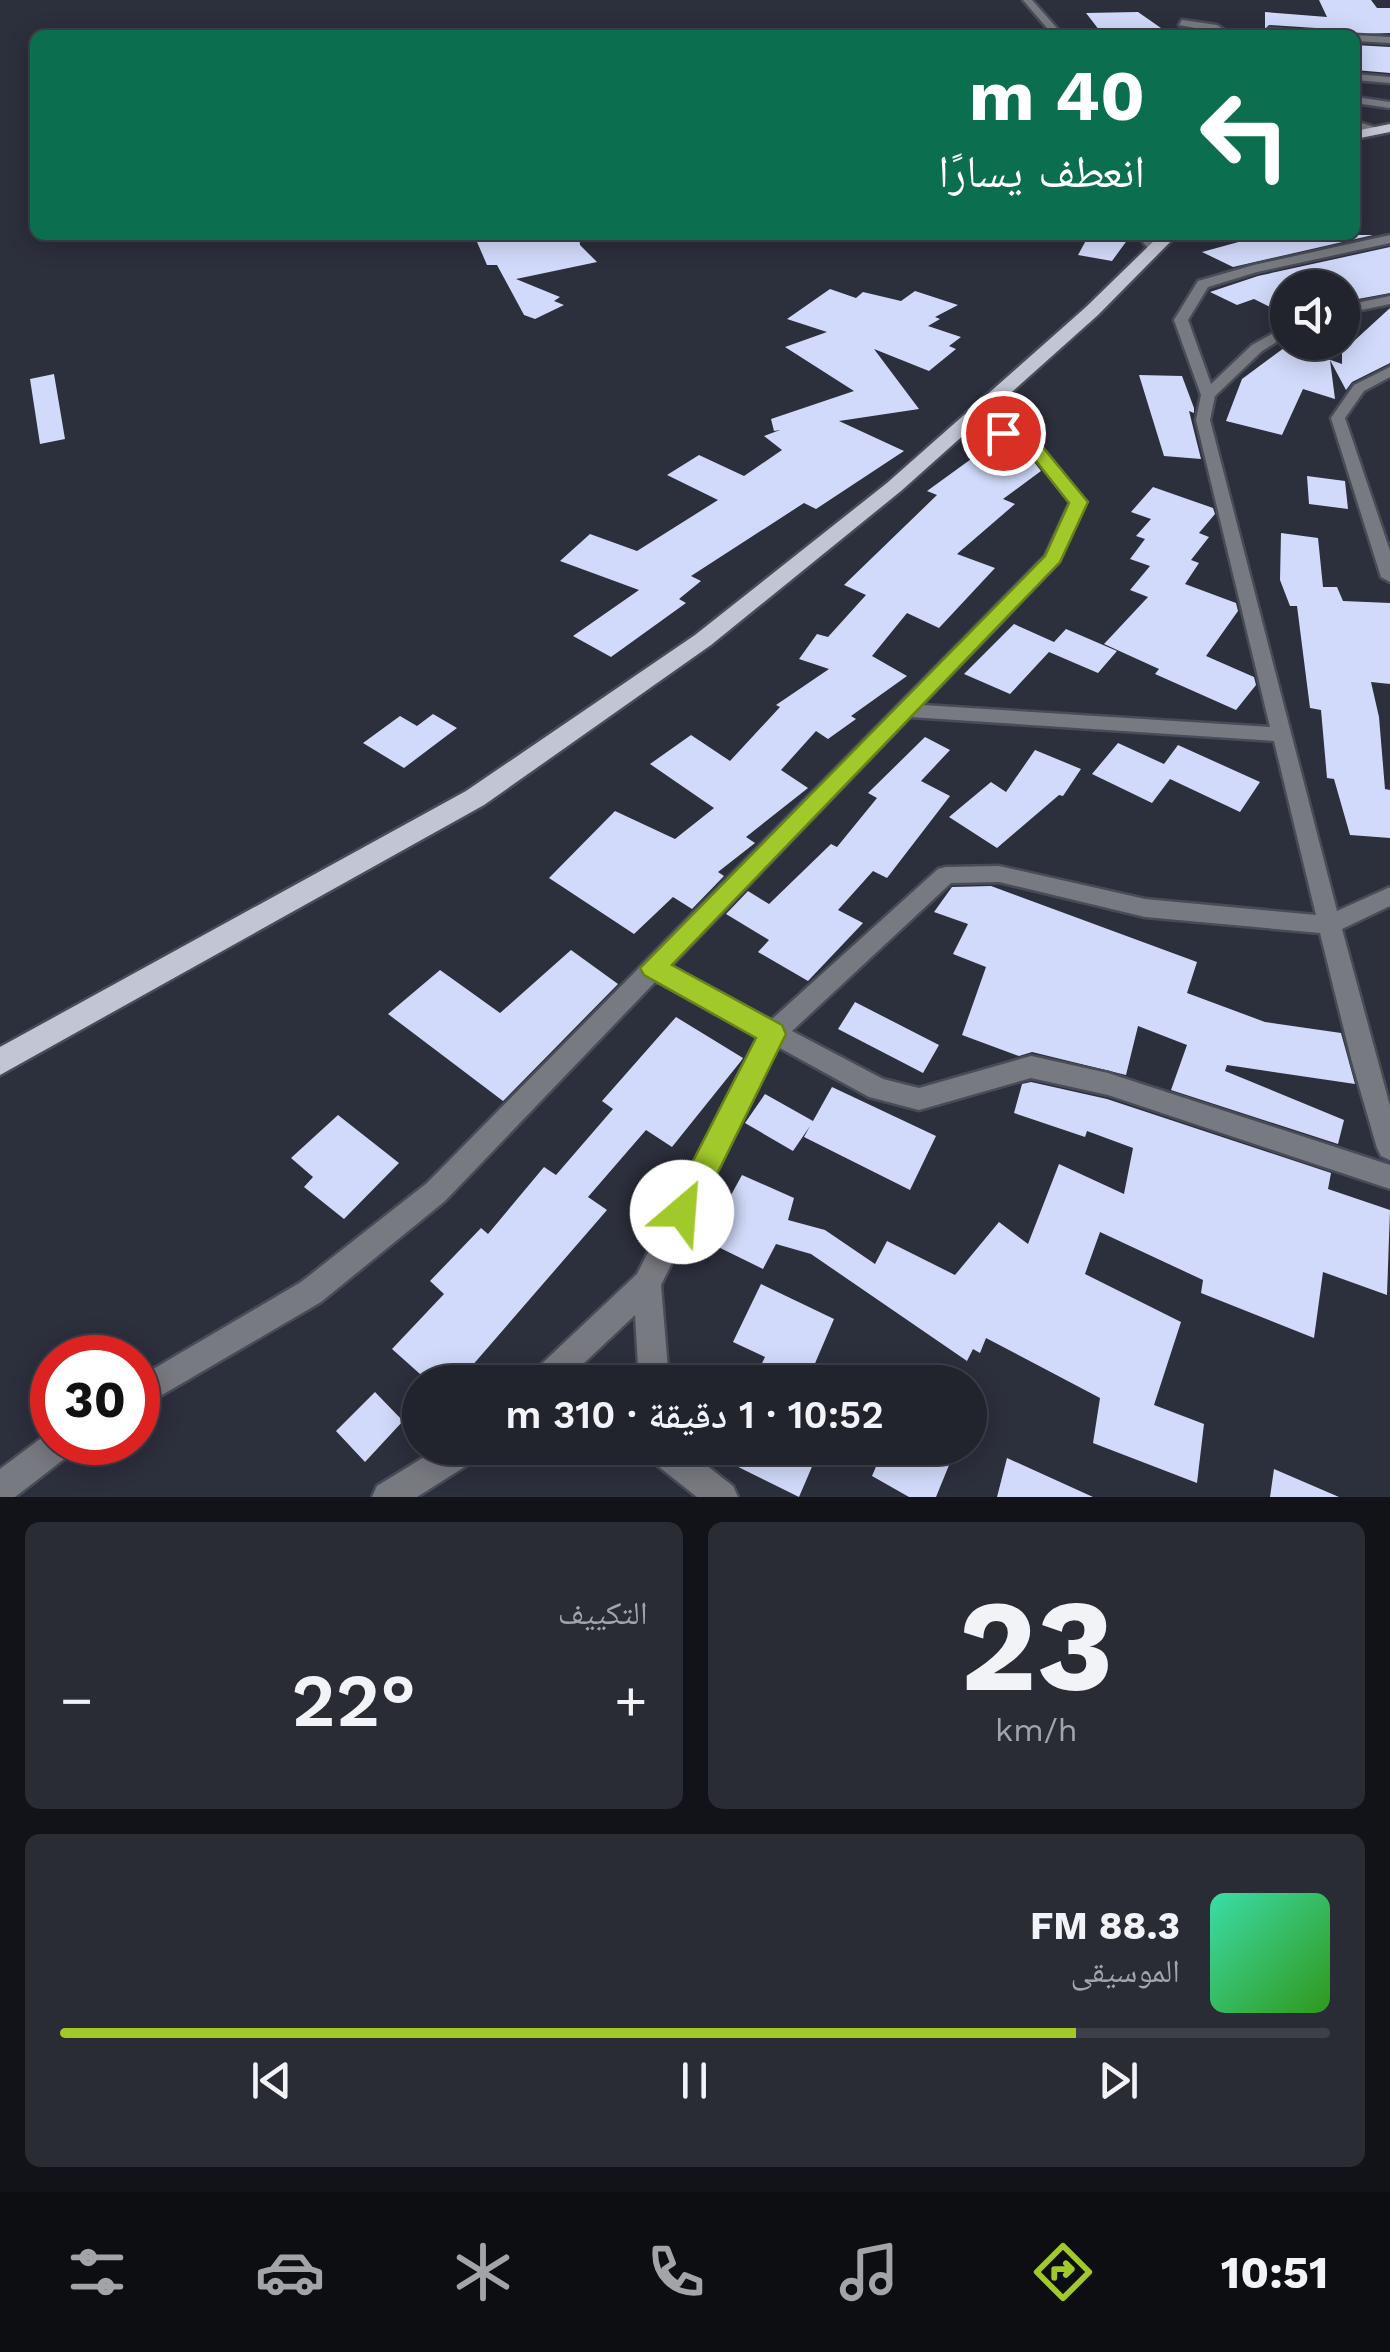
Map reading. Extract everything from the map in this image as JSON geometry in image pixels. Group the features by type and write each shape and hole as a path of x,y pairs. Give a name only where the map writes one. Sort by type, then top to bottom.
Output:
{"main road":[{"path":"0,1062 475,798 702,640 894,487 1092,311 1156,240"}],"street":[{"path":"1028,0 1054,30"},
{"path":"1182,23 1218,30"},
{"path":"1360,38 1390,40"},
{"path":"1360,78 1390,80"},
{"path":"1360,101 1390,106"},
{"path":"1390,239 1254,268 1203,284 1181,320 1208,395 1204,420 1329,926 1390,1148"},
{"path":"1360,306 1390,300"},
{"path":"1208,395 1270,340"},
{"path":"1390,371 1359,388 1338,418 1390,577"},
{"path":"160,1381 311,1292 436,1192 1053,558 1078,502 1035,448 972,417"},
{"path":"903,710 1282,735"},
{"path":"561,1365 647,1284 772,1034 946,874 999,874 1144,908 1329,926 1390,896"},
{"path":"654,968 878,1088 919,1099 1031,1066 1108,1084 1390,1176"},
{"path":"647,1284 653,1365"},
{"path":"0,1488 30,1465"},
{"path":"388,1497 439,1465"},
{"path":"682,1465 722,1497"}],"building":[{"path":"1319,0 1371,0 1377,8 1390,8 1390,33 1269,25 1265,29 1265,12 1327,17"},
{"path":"1138,12 1164,30 1099,30 1086,13"},
{"path":"1360,45 1390,47 1390,73 1360,70"},
{"path":"476,240 580,240 597,262 516,279 560,297 554,301 564,305 535,319 524,315 497,265 487,265"},
{"path":"1086,240 1127,240 1112,261 1078,255"},
{"path":"1246,240 1351,240 1233,267 1202,252"},
{"path":"1390,247 1390,293 1360,299 1360,270 1285,270"},
{"path":"1270,273 1270,307 1254,299 1237,305 1210,292"},
{"path":"830,289 856,298 863,292 901,301 915,291 958,305 935,317 940,319 928,326 961,337 949,346 956,349 929,371 874,349 919,409 839,421 904,451 816,509 804,503 691,576 701,581 679,599 686,603 611,657 573,636 639,590 560,561 590,534 637,551 718,500 667,475 699,455 744,476 782,450 764,436 780,430 774,431 771,419 854,391 785,347 827,332 787,319"},
{"path":"1390,308 1390,363 1352,382 1346,390 1330,360 1342,364 1342,360 1360,360 1360,336"},
{"path":"1270,358 1330,360 1335,399 1303,389 1282,435 1226,421 1242,379"},
{"path":"54,374 65,439 40,444 30,379"},
{"path":"1139,375 1182,376 1194,408 1194,413 1189,411 1201,459 1164,456"},
{"path":"996,441 1028,454 1041,471 1003,499 1015,504 957,554 995,568 939,628 907,613 872,656 907,676 851,716 856,719 828,739 816,731 781,770 808,788 746,837 755,843 718,872 724,876 692,909 673,897 634,934 549,878 615,811 675,839 714,808 650,764 691,735 730,761 780,707 776,705 829,669 799,659 817,634 828,637 866,595 844,585 937,495 927,491"},
{"path":"1307,476 1345,481 1348,509 1309,504"},
{"path":"1153,487 1213,508 1215,514 1199,533 1209,537 1191,560 1199,563 1185,584 1236,603 1238,611 1206,656 1254,677 1256,685 1236,710 1155,674 1159,669 1104,644 1148,597 1130,590 1150,566 1130,559 1145,539 1136,536 1151,519 1131,512"},
{"path":"1281,533 1318,538 1323,587 1337,587 1343,601 1390,603 1390,684 1371,682 1379,717 1385,789 1390,790 1390,838 1350,835 1334,779 1327,778 1321,710 1310,708 1297,606 1290,606 1280,580"},
{"path":"1014,624 1054,642 1066,629 1117,651 1098,673 1049,652 1010,694 964,674"},
{"path":"433,714 457,728 404,768 363,743 400,716 417,726"},
{"path":"925,737 950,750 921,781 950,796 887,878 873,871 838,910 863,923 808,981 758,952 769,940 726,914 748,891 769,904 831,844 837,847 877,798 868,793"},
{"path":"1118,743 1164,764 1178,745 1260,782 1240,812 1170,779 1152,803 1092,774"},
{"path":"1035,750 1081,769 1063,796 1059,795 997,848 949,817 991,782 1006,792"},
{"path":"991,886 1197,962 1187,993 1265,1022 1341,1033 1355,1084 1227,1065 1225,1071 1344,1120 1338,1144 1171,1090 1187,1045 1138,1026 1126,1075 1032,1052 1019,1056 962,1035 986,967 953,954 968,924 934,912 952,887"},
{"path":"571,950 618,984 503,1101 388,1014 440,970 500,1013"},
{"path":"855,1002 939,1045 923,1073 838,1029"},
{"path":"676,1017 743,1058 672,1147 646,1130 588,1197 607,1210 473,1365 410,1365 392,1349 444,1294 430,1281 481,1228 488,1234 544,1167 556,1175 613,1109 602,1101"},
{"path":"1031,1082 1107,1099 1331,1173 1328,1189 1390,1210 1387,1295 1323,1272 1314,1338 1201,1293 1203,1280 1100,1232 1085,1274 1181,1322 1154,1405 1204,1424 1197,1483 1093,1443 1100,1398 986,1338 980,1353 973,1349 967,1361 811,1254 776,1244 763,1269 706,1241 742,1175 794,1198 788,1220 825,1230 875,1264 887,1241 955,1275 999,1222 1028,1244 1059,1164 1124,1194 1133,1148 1087,1131 1085,1137 1014,1113 1022,1084"},
{"path":"832,1087 936,1136 910,1190 804,1137 810,1126 793,1151 745,1123 765,1094 813,1121"},
{"path":"338,1115 399,1163 344,1219 304,1187 313,1177 291,1158"},
{"path":"761,1284 834,1319 814,1365 761,1365 765,1357 733,1342"},
{"path":"375,1392 402,1420 365,1462 336,1431"},
{"path":"1007,1458 1093,1497 997,1497"},
{"path":"734,1465 813,1465 799,1497"},
{"path":"877,1465 949,1465 936,1497 909,1497 872,1476"},
{"path":"1274,1469 1339,1497 1270,1497"}],"route":[{"path":"682,1212 772,1034 654,968 1053,558 1078,502 1035,448 1003,433"}]}
